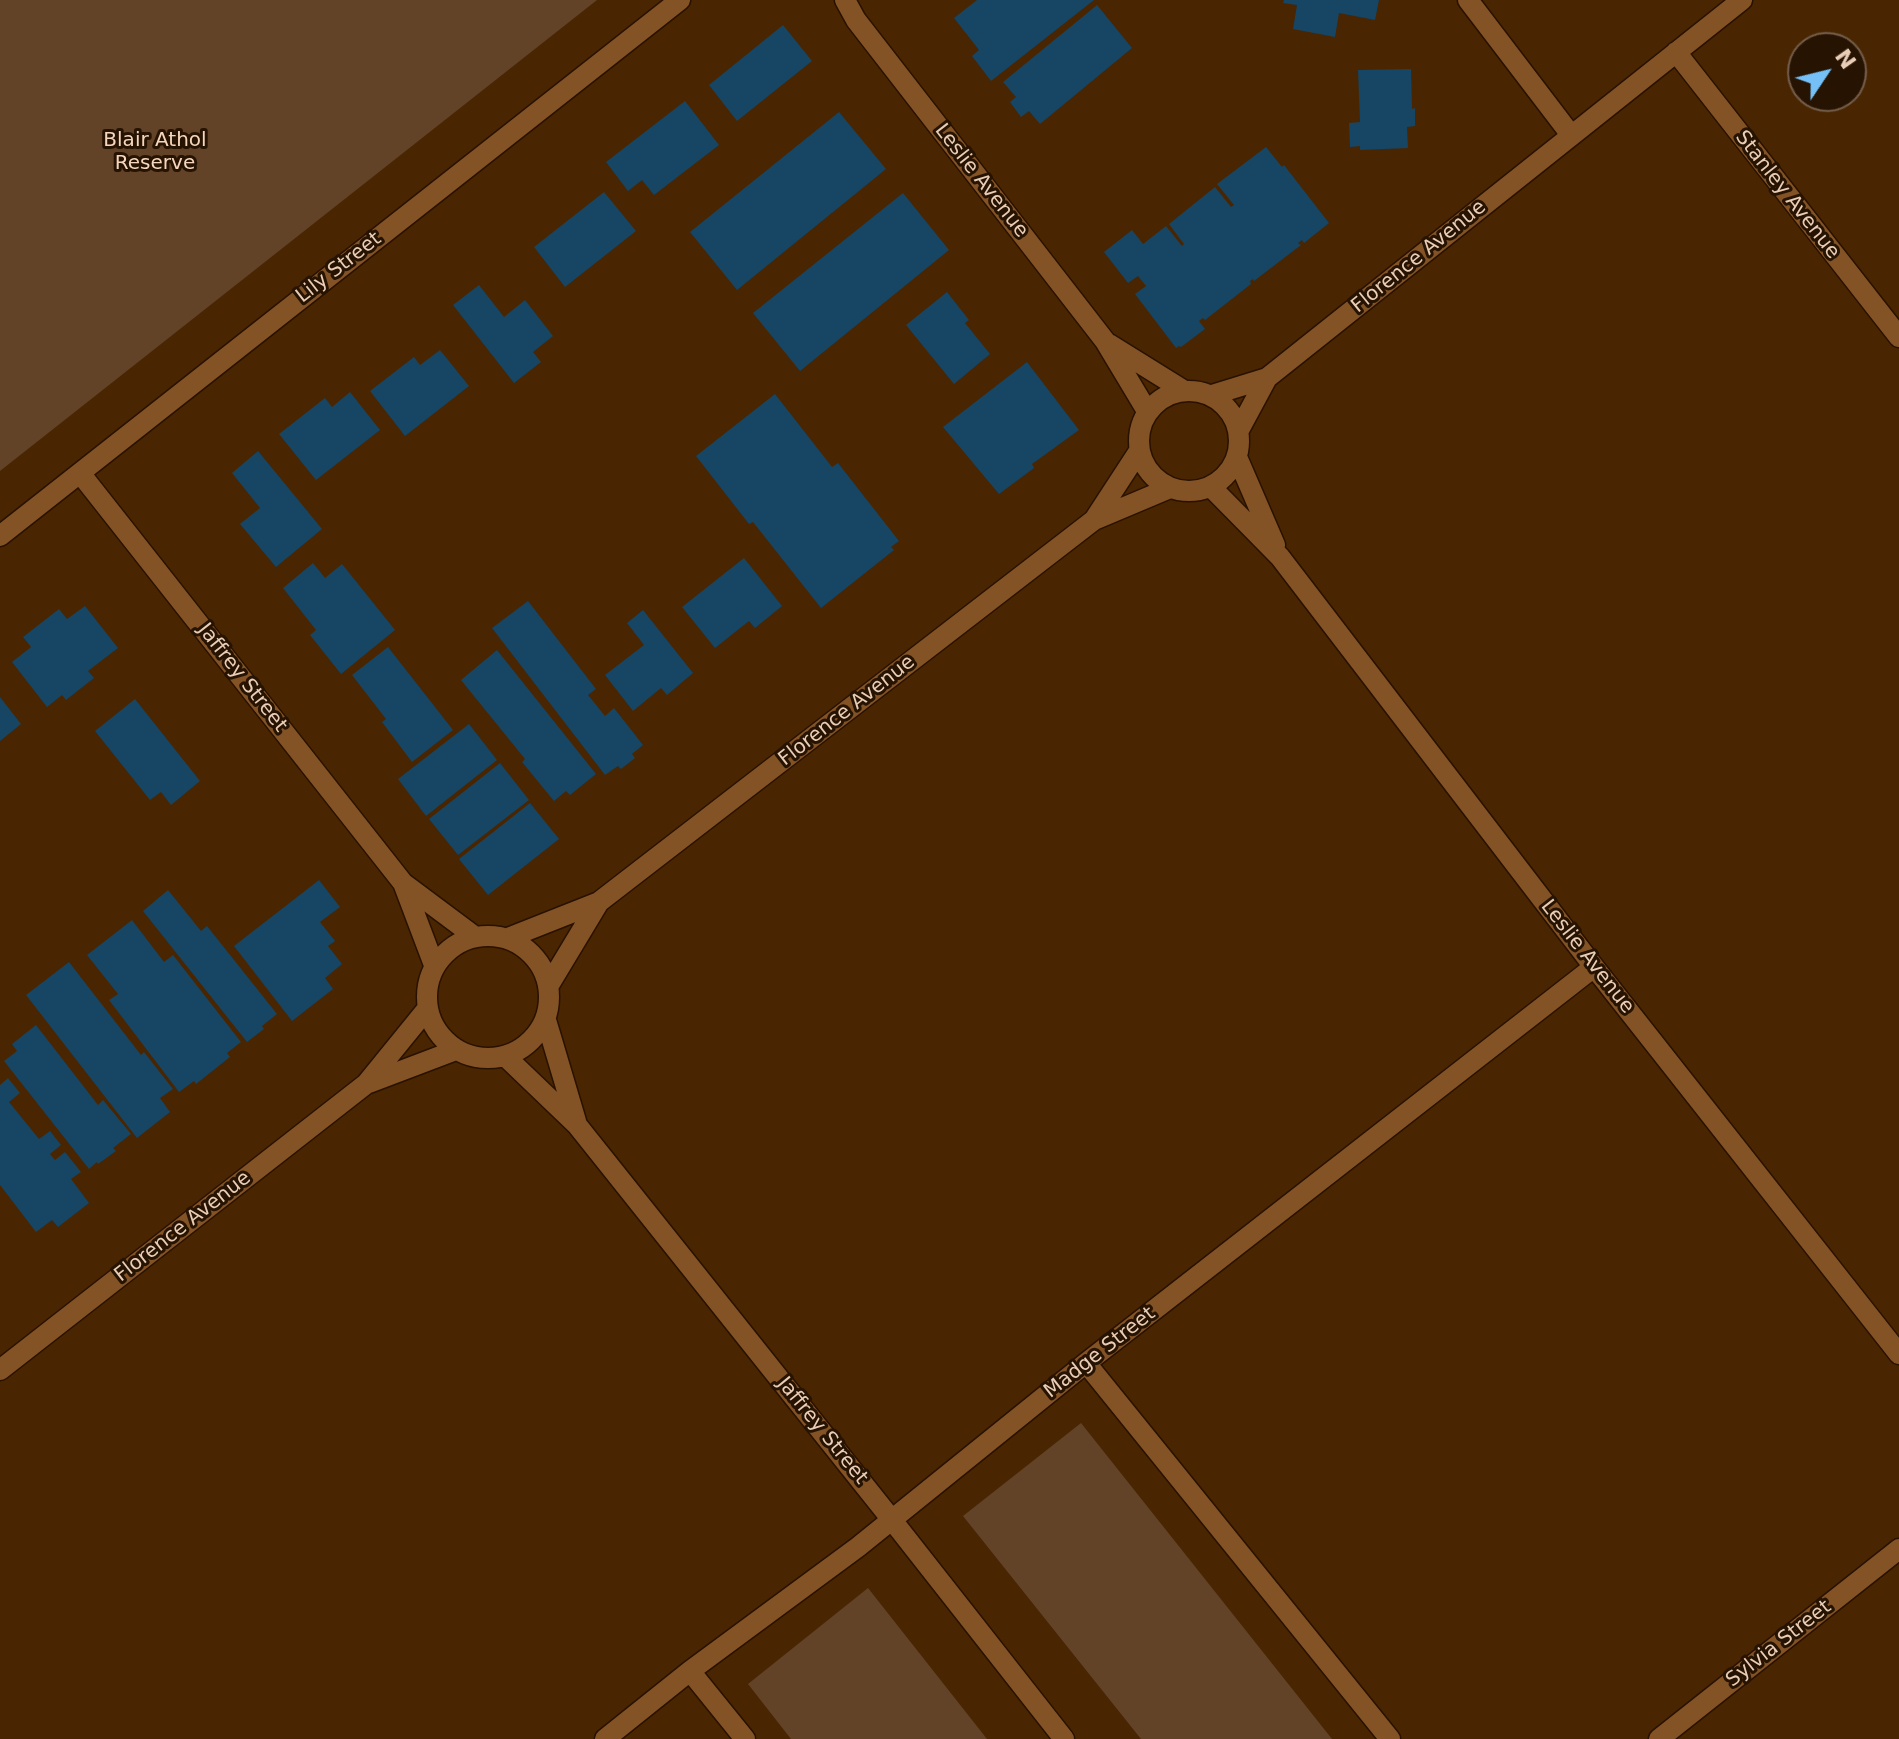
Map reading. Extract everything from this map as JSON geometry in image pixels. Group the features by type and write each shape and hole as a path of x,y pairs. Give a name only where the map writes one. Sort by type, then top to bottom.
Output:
{"street":[{"name":"Lily Street","path":"0,536 679,0"},
{"name":"Leslie Avenue","path":"833,0 856,20"},
{"name":"Leslie Avenue","path":"845,0 856,20 1105,341 1147,411"},
{"path":"1468,0 1571,135"},
{"name":"Florence Avenue","path":"1212,395 1267,378 1742,0"},
{"name":"Stanley Avenue","path":"1676,52 1899,337"},
{"name":"Leslie Avenue","path":"1105,341 1183,390"},
{"name":"Florence Avenue","path":"1239,430 1267,378"},
{"path":"1183,390 1212,395 1230,410 1239,430 1237,457 1227,475 1211,487 1190,492 1170,488 1150,474 1139,451 1139,430 1147,411 1163,396 1183,390"},
{"name":"Florence Avenue","path":"1094,520 1139,451"},
{"name":"Leslie Avenue","path":"1237,457 1280,557"},
{"name":"Jaffrey Street","path":"80,473 403,883 474,936"},
{"name":"Leslie Avenue","path":"1211,487 1280,557 1594,967 1899,1354"},
{"name":"Florence Avenue","path":"508,938 599,902 1094,520 1170,488"},
{"name":"Jaffrey Street","path":"403,883 434,965"},
{"name":"Florence Avenue","path":"549,985 599,902"},
{"path":"474,936 508,938 535,956 549,985 550,1002 546,1020 530,1043 505,1056 480,1058 456,1050 437,1032 427,1009 427,987 434,965 451,947 474,936"},
{"name":"Madge Street","path":"605,1739 690,1671 846,1556 1086,1363 1594,967"},
{"name":"Florence Avenue","path":"0,1370 366,1084 427,1009"},
{"name":"Jaffrey Street","path":"546,1020 577,1125"},
{"name":"Florence Avenue","path":"366,1084 456,1050"},
{"name":"Jaffrey Street","path":"505,1056 577,1125 1064,1739"},
{"path":"1086,1363 1390,1739"},
{"name":"Sylvia Street","path":"1659,1739 1899,1549"},
{"path":"690,1671 745,1739"}],"green space":[{"name":"Blair Athol Reserve","path":"0,0 597,0 0,471"},
{"path":"1081,1423 1332,1739 1141,1739 963,1516"},
{"path":"868,1588 987,1739 791,1739 748,1684"}],"building":[{"path":"977,0 1094,0 991,81 972,56 979,50 954,18"},
{"path":"1284,0 1379,0 1375,20 1339,13 1335,37 1293,29 1297,5 1283,3"},
{"path":"1097,5 1132,48 1040,124 1029,111 1021,117 1010,102 1016,97 1003,82"},
{"path":"783,25 812,61 737,121 709,85"},
{"path":"1411,69 1415,126 1407,127 1408,148 1360,150 1360,146 1350,147 1349,123 1360,122 1358,70"},
{"path":"685,101 719,145 654,195 642,180 628,191 606,162"},
{"path":"839,112 886,169 737,290 690,232"},
{"path":"1266,147 1329,223 1304,243 1302,240 1298,243 1301,245 1250,281 1251,284 1205,320 1199,321 1205,329 1176,348 1135,294 1146,286 1138,276 1128,283 1104,252 1132,230 1143,244 1166,226 1182,246 1184,244 1169,224 1215,187 1231,207 1234,205 1217,184"},
{"path":"604,192 636,231 565,287 534,247"},
{"path":"903,193 949,250 800,371 753,313"},
{"path":"479,285 504,317 525,300 553,336 533,352 541,362 514,383 453,305"},
{"path":"947,292 969,320 965,323 990,354 954,384 906,325"},
{"path":"440,350 469,386 405,436 370,391 414,357 420,365"},
{"path":"1027,362 1079,430 1032,464 1034,468 999,494 943,427"},
{"path":"350,392 380,430 316,480 279,434 325,398 332,407"},
{"path":"775,394 832,467 838,463 899,541 891,547 894,550 821,608 696,456"},
{"path":"258,451 322,529 276,567 240,524 260,508 232,473"},
{"path":"744,558 782,606 755,628 749,621 715,648 682,607"},
{"path":"313,563 325,578 342,564 395,630 341,674 310,635 316,630 283,588"},
{"path":"528,601 596,689 588,695 605,716 614,708 643,745 632,754 635,758 621,769 618,766 605,775 492,628"},
{"path":"85,606 118,648 88,671 94,678 66,700 62,695 47,707 12,662 31,647 23,637 59,609 67,619"},
{"path":"643,610 693,673 667,695 661,688 633,711 605,675 644,645 627,623"},
{"path":"388,647 453,730 412,762 382,722 386,719 352,675"},
{"path":"497,650 596,774 570,795 566,791 554,801 522,762 525,759 461,680"},
{"path":"0,697 21,724 0,741"},
{"path":"135,699 200,781 171,805 161,792 150,800 95,731"},
{"path":"469,724 497,760 426,816 398,779"},
{"path":"500,763 529,800 458,855 429,819"},
{"path":"530,803 559,839 488,895 459,859"},
{"path":"319,880 340,907 320,922 335,941 328,946 342,964 325,978 333,989 292,1021 234,946"},
{"path":"168,890 201,931 207,926 277,1014 247,1042 143,911"},
{"path":"132,920 164,962 173,955 241,1042 227,1053 230,1057 196,1084 194,1081 179,1092 109,1000 118,994 87,955"},
{"path":"69,962 141,1055 144,1052 173,1089 160,1098 170,1112 137,1138 26,995"},
{"path":"36,1025 98,1105 103,1100 131,1134 113,1148 116,1151 89,1169 4,1061 17,1051 12,1044"},
{"path":"8,1078 20,1093 9,1102 39,1139 50,1131 61,1145 50,1154 55,1160 65,1152 81,1172 71,1179 89,1203 58,1227 52,1220 36,1232 0,1185 0,1085"}]}
